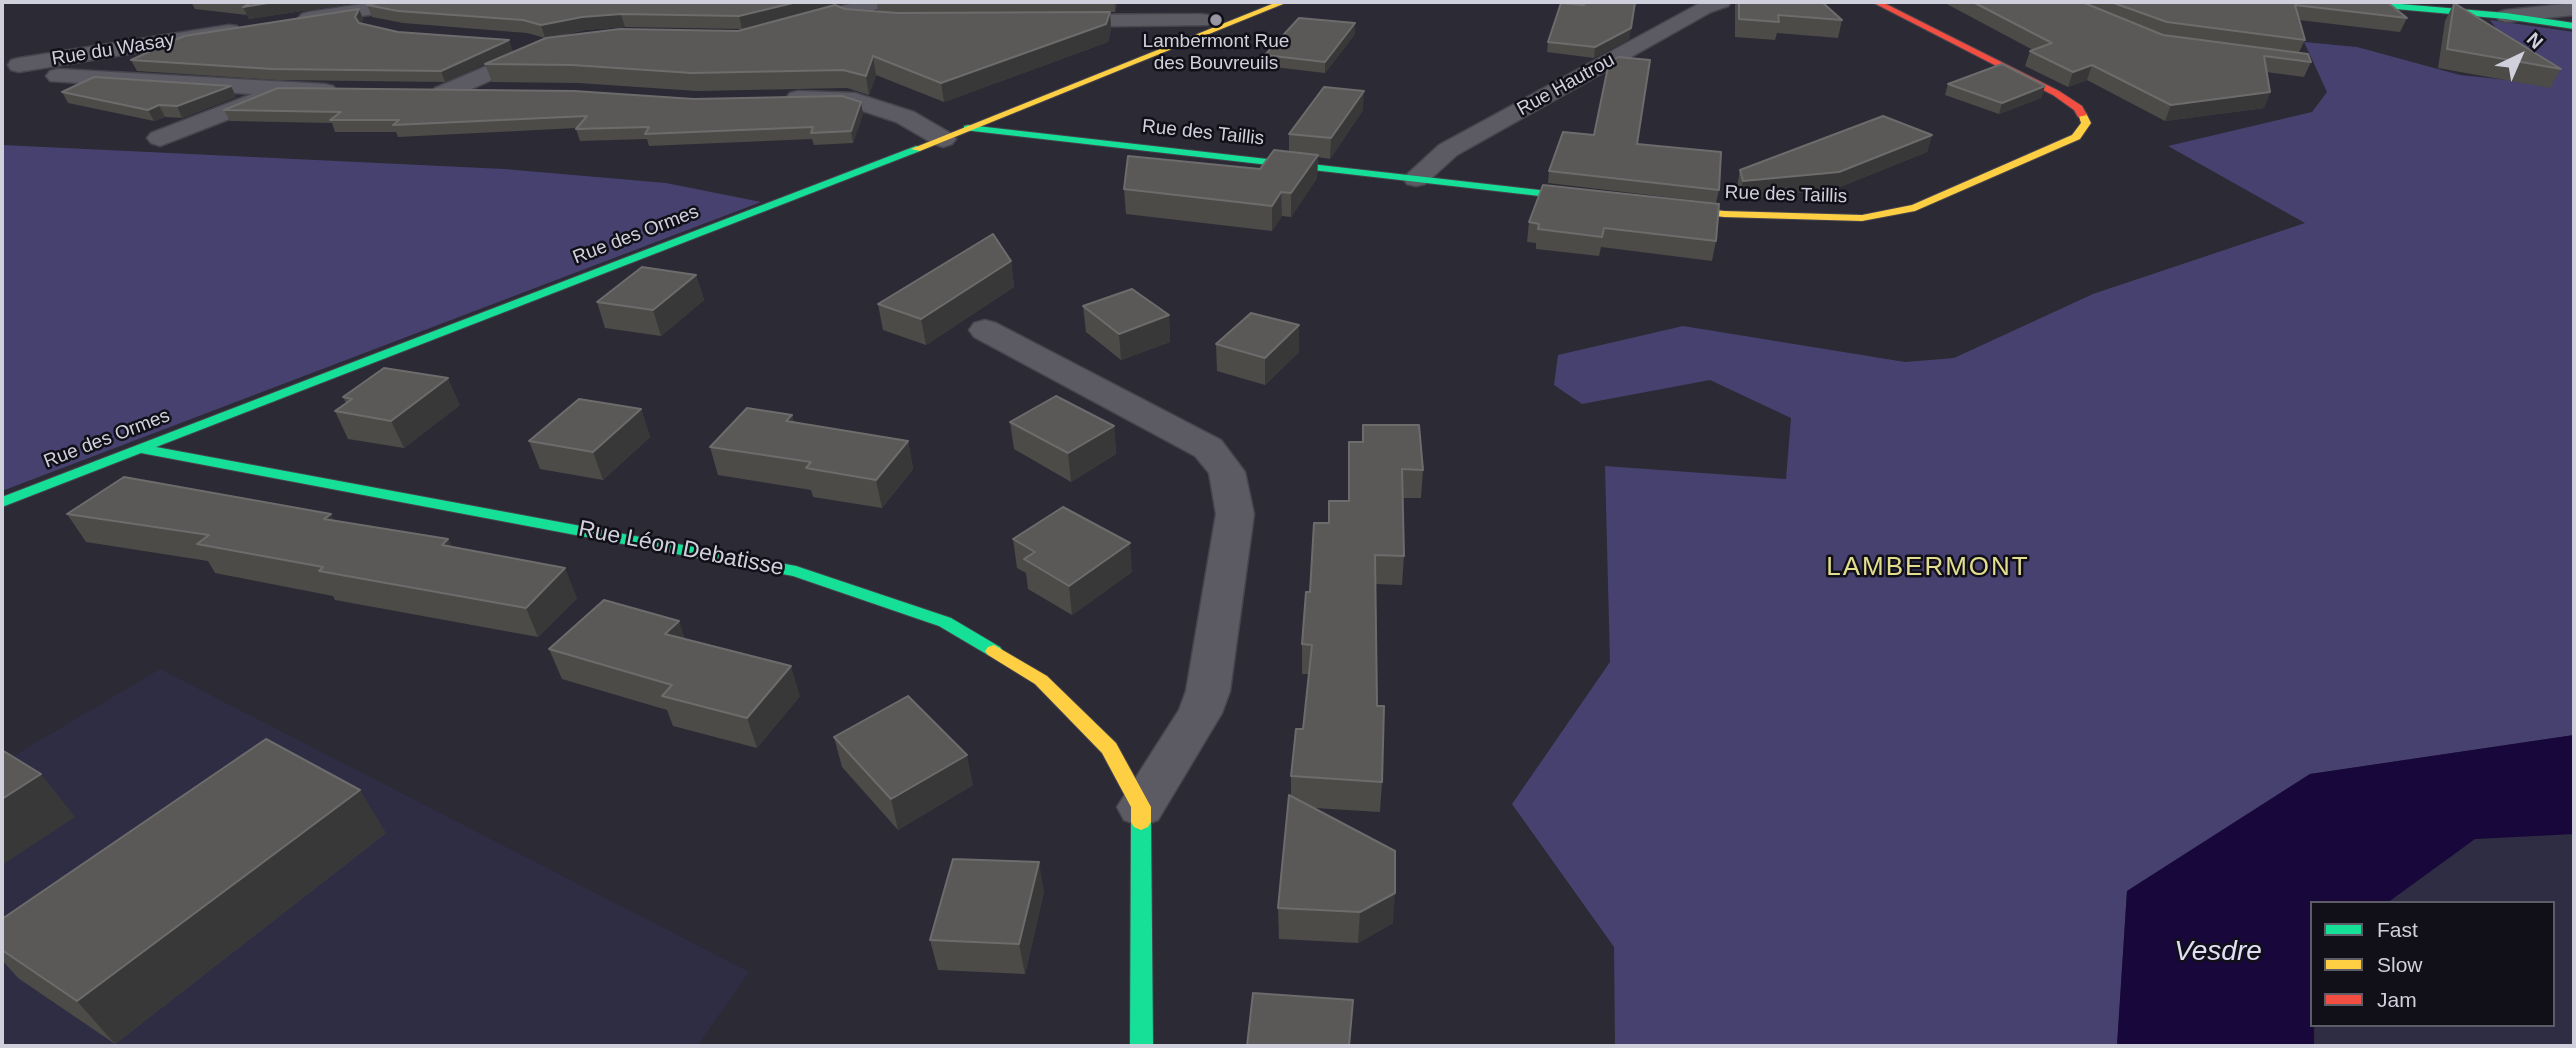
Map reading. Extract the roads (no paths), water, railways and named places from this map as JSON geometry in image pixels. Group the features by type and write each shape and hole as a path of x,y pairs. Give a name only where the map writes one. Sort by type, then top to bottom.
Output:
{"street":[{"path":"292,21 414,2"},
{"name":"Rue des Ormes","path":"2,502 943,139 1284,2"},
{"name":"Rue Hautrou","path":"1416,178 1448,150 1704,8 1721,2"},
{"name":"Rue des Taillis","path":"1655,206 1724,214 1813,218 1862,218 1915,208 2076,138 2086,123 2078,108 2056,93 1877,2"},
{"path":"2352,2 2506,16 2574,26"},
{"path":"2506,16 2574,9"},
{"path":"778,30 825,17 884,11"},
{"path":"1037,21 1200,20"},
{"name":"Rue du Wasay","path":"19,65 252,27"},
{"path":"443,93 550,47 513,42"},
{"path":"58,76 282,90 349,91"},
{"path":"160,138 282,90"},
{"path":"417,92 497,93"},
{"path":"776,99 848,98 905,117 943,139"},
{"name":"Rue des Taillis","path":"968,128 1613,201"},
{"path":"985,330 1208,448 1227,472 1235,514 1208,691 1200,713 1141,807"},
{"name":"Rue Léon Debatisse","path":"141,449 796,571 945,622 1041,680 1109,748 1141,807 1142,1046"}],"water":[{"name":"Vesdre","path":"2574,735 2574,834 2475,839 2390,901 2310,901 2310,1027 2314,1027 2314,1046 2117,1046 2127,891 2310,774"}],"place":[{"name":"Lambermont Rue des Bouvreuils","path":"1216,20"}],"district":[{"name":"LAMBERMONT","path":"1928,568"}]}
